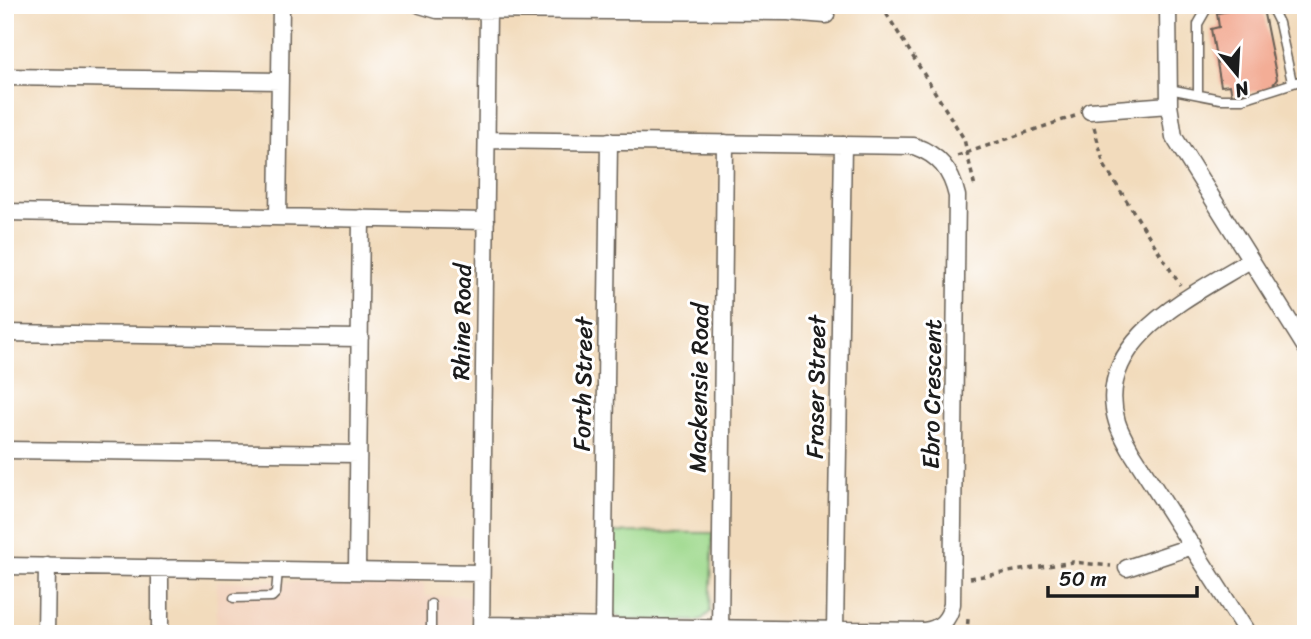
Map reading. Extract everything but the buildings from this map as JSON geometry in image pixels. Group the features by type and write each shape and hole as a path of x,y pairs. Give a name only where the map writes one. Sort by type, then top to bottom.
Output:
{"street":[{"path":"278,216 281,5"},
{"path":"420,5 437,10 786,8 826,15"},
{"path":"1168,5 1169,97 1172,128 1179,148 1306,348"},
{"name":"Rhine Road","path":"481,629 488,10"},
{"path":"5,77 280,81"},
{"path":"1090,111 1169,97"},
{"path":"487,140 914,146 942,162"},
{"name":"Forth Street","path":"603,627 609,141"},
{"name":"Mackensie Road","path":"720,631 725,143"},
{"name":"Fraser Street","path":"835,630 843,145"},
{"name":"Ebro Crescent","path":"481,629 603,627 720,631 924,631 937,628 950,611 952,581 957,196 949,172 942,162"},
{"path":"5,212 485,221"},
{"path":"358,571 361,218"},
{"path":"1248,634 1123,437 1117,423 1113,390 1121,359 1134,341 1162,316 1250,260"},
{"path":"5,333 360,338"},
{"path":"5,450 358,454"},
{"path":"1127,568 1193,546"},
{"path":"5,566 481,573"},
{"path":"46,634 47,566"},
{"path":"160,568 160,634"}],"lane":[{"path":"1198,94 1198,24 1206,9 1213,5"},
{"path":"1269,5 1279,23 1292,82"},
{"path":"1169,97 1198,94 1220,99 1243,99 1306,79"},
{"path":"234,598 272,597 276,593 278,570"},
{"path":"431,604 431,634"}],"path":[{"path":"942,162 1090,111 1104,165 1189,298"},
{"path":"952,581 1073,562 1127,568"}],"shaded area":[{"path":"217,581 424,583 425,596 470,596 470,634 216,634"}],"green space":[{"path":"612,532 713,533 710,612 696,621 624,620 614,614 611,608"}]}
